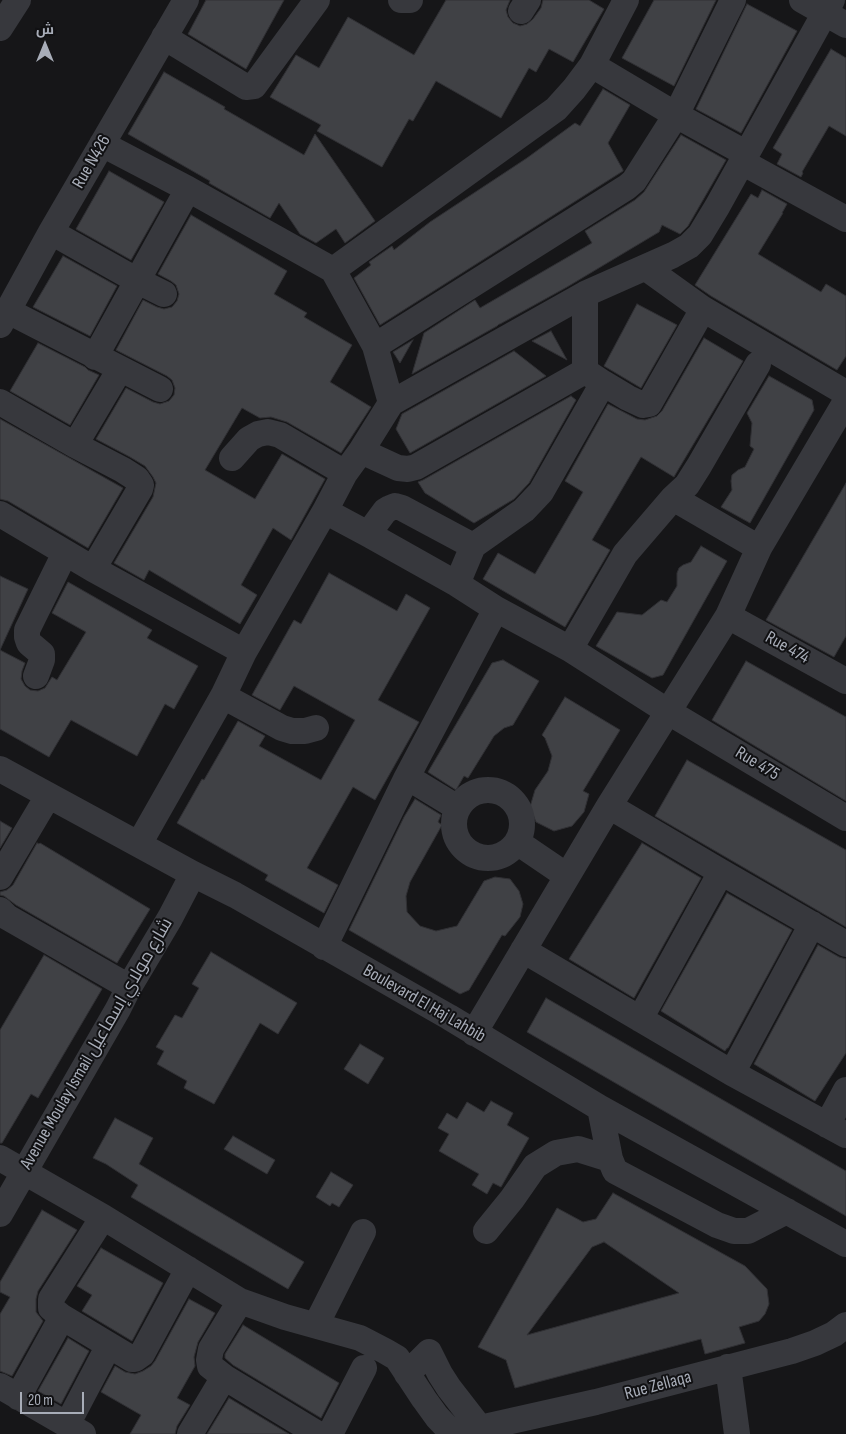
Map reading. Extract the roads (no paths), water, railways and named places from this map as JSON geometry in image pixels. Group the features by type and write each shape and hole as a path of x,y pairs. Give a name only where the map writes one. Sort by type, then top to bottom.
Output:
{"street":[{"path":"0,28 18,0"},
{"name":"Rue N426","path":"4,318 51,232 186,0"},
{"path":"164,37 246,88 254,86 317,0"},
{"path":"401,0 410,0"},
{"path":"333,270 556,109 592,65 626,0"},
{"path":"375,346 634,181 676,114 734,0"},
{"path":"139,844 223,696 244,652 345,473 391,403 585,294 646,268 681,250 700,235 718,207 744,158 834,13 802,0"},
{"path":"592,65 846,218"},
{"path":"102,144 333,270 375,346 391,403"},
{"path":"95,357 188,190"},
{"path":"51,232 164,294"},
{"path":"646,268 704,310 846,393"},
{"path":"457,584 473,546 524,510 541,492 594,377 585,294"},
{"path":"594,377 643,405 649,404 704,310"},
{"path":"4,318 95,357 160,389"},
{"path":"570,649 625,554 673,498 687,485 758,364"},
{"path":"74,444 120,369"},
{"path":"361,450 398,468 408,469 416,467 594,377"},
{"path":"474,1033 609,806 728,616 759,548 846,401"},
{"path":"0,402 137,479 141,485 93,569"},
{"path":"232,458 249,439 258,434 268,432 280,435 345,473"},
{"path":"673,498 759,548"},
{"path":"368,534 385,511 395,506 473,546"},
{"name":"Rue 475","path":"325,511 570,649 667,711 846,818"},
{"path":"0,514 93,569 244,652"},
{"path":"36,676 42,660 42,654 29,643 27,630 65,553"},
{"path":"324,947 407,777 496,608"},
{"name":"Rue 474","path":"728,616 844,675"},
{"path":"223,696 282,728 292,731 305,731 316,728"},
{"name":"Boulevard El Haj Lahbib","path":"0,769 193,874 235,894 324,947 449,1017 600,1108 846,1244"},
{"path":"407,777 458,808"},
{"path":"491,790 501,793 516,805 520,814 522,824 517,842 510,850 493,857 484,858 475,855 460,844 456,835 454,826 458,808 472,794 491,790"},
{"path":"0,877 48,796"},
{"path":"609,806 846,944"},
{"path":"517,842 567,876"},
{"path":"640,1020 720,872"},
{"name":"Avenue Moulay Ismail شارع مولاي إسماعيل","path":"0,1214 170,918 193,874"},
{"path":"0,910 7,917 129,987"},
{"path":"732,1073 812,924"},
{"path":"523,950 732,1073 836,1130 846,1090"},
{"path":"600,1108 610,1159 615,1171 717,1225 734,1230 748,1230 787,1211"},
{"path":"486,1230 536,1166 556,1153 578,1149 610,1159"},
{"path":"0,1158 102,1217 240,1301 285,1317 360,1338 386,1351 397,1358 437,1417 453,1434"},
{"path":"102,1217 51,1300 51,1308 62,1317 135,1359 142,1354 188,1269"},
{"path":"316,1325 363,1232"},
{"path":"240,1301 209,1354 210,1366 224,1377 318,1434"},
{"path":"62,1317 9,1391 75,1430 109,1345"},
{"name":"Rue Zellaqa","path":"472,1431 596,1402 815,1343 834,1334 846,1325"},
{"path":"407,1374 429,1352 472,1431"},
{"path":"728,1367 737,1434"},
{"path":"330,1434 364,1368"},
{"path":"190,1434 224,1377"}]}
